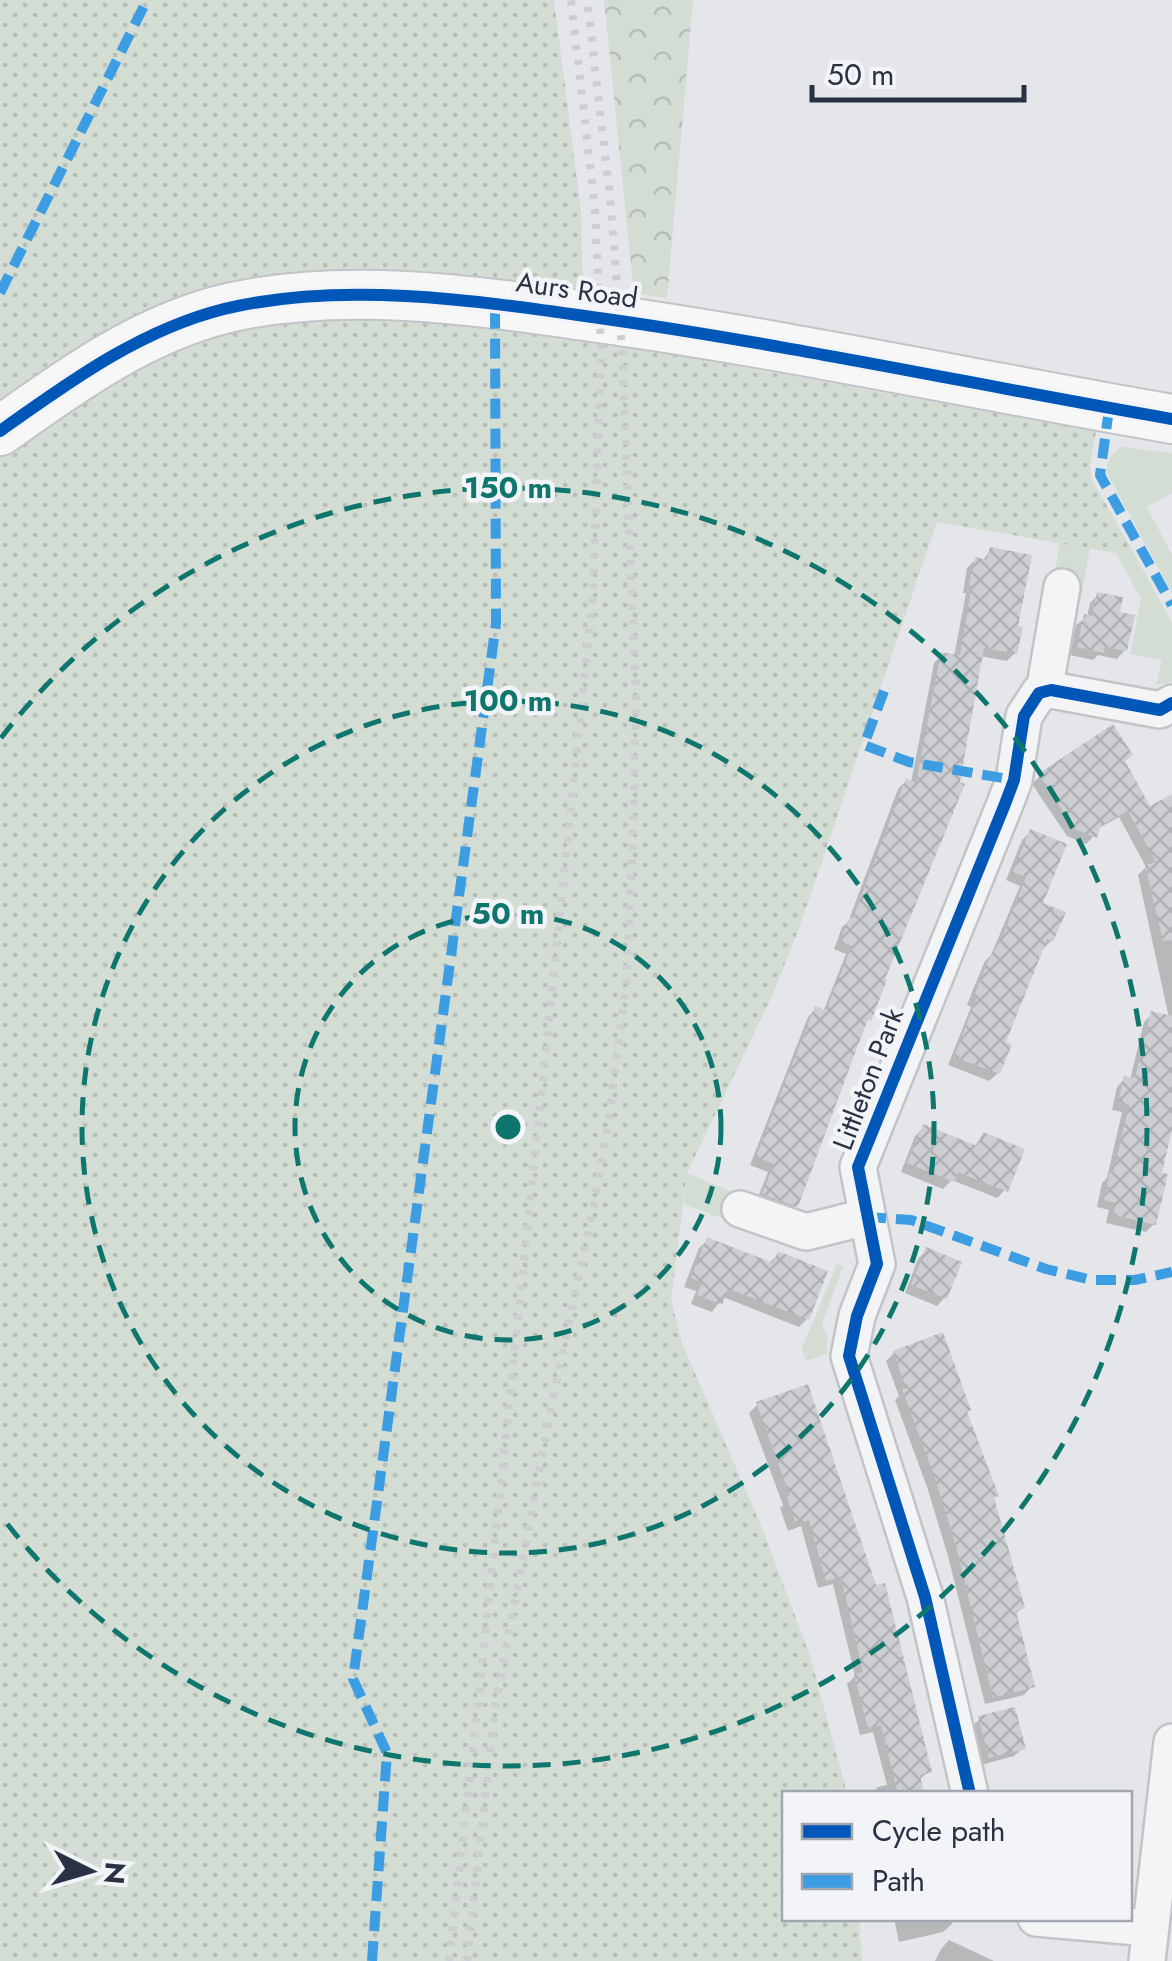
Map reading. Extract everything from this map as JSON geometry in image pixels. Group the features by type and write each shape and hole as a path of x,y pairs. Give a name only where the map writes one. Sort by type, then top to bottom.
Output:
{"street":[{"name":"Aurs Road","path":"0,431 129,346 166,328 224,310 334,296 495,304 697,332 1172,419"},
{"name":"Littleton Park","path":"969,1791 924,1597 848,1356 857,1316 877,1264 858,1166 1014,780 1024,716 1039,693 1044,692 1062,587"},
{"path":"1044,692 1052,690 1160,710 1170,708"},
{"path":"740,1208 806,1232 866,1217"},
{"path":"1048,1921 1148,1945 1172,1742"}],"green space":[{"path":"0,0 554,0 581,211 584,342 1096,431 1090,466 1092,480 1130,546 1116,553 937,522 800,926 772,996 687,1173 671,1300 682,1343 765,1535 810,1656 846,1791 782,1791 782,1921 859,1921 862,1961 0,1961"},
{"path":"604,0 693,0 667,298 634,293"},
{"path":"1121,447 1172,453 1172,493 1147,507 1172,555 1172,593 1107,473 1110,458"},
{"path":"1060,543 1090,549 1067,670 1059,667 1054,576"},
{"path":"1130,546 1172,623 1172,682 1156,685 1162,660 1130,654 1141,599 1116,553"},
{"path":"687,1173 737,1194 727,1220 684,1204"},
{"path":"837,1264 843,1267 822,1324 827,1334 827,1354 806,1361 802,1348"}],"building":[{"path":"990,547 1032,555 1018,626 1023,627 1017,654 984,648 960,782 965,784 871,1021 868,1019 798,1207 762,1194 774,1164 756,1157 815,1006 826,1010 852,946 840,941 850,917 853,918 906,778 916,783 941,652 960,655 975,557 987,560"},
{"path":"1097,592 1123,597 1120,612 1135,615 1127,651 1105,647 1104,653 1077,647 1084,614 1092,616"},
{"path":"1113,724 1133,755 1125,761 1150,806 1172,794 1172,940 1163,941 1145,865 1156,862 1128,811 1101,825 1097,838 1075,829 1038,774"},
{"path":"1030,829 1067,844 1043,903 1066,912 1053,942 1047,939 1006,1042 1012,1044 1000,1074 954,1057 982,976 1026,877 1013,872"},
{"path":"1151,1011 1172,1016 1172,1129 1162,1173 1168,1174 1156,1225 1113,1215 1116,1203 1104,1200 1129,1105 1118,1102 1124,1076 1135,1078"},
{"path":"923,1124 977,1146 983,1132 1025,1149 1008,1192 958,1172 954,1182 907,1163"},
{"path":"707,1237 773,1263 778,1251 828,1271 809,1320 729,1289 722,1305 697,1295 702,1283 691,1278"},
{"path":"926,1247 962,1262 947,1299 911,1285"},
{"path":"943,1332 971,1410 967,1412 999,1496 994,1497 1025,1608 1016,1611 1035,1687 993,1698 956,1546 902,1389 906,1388 893,1351"},
{"path":"808,1384 876,1585 885,1583 932,1772 920,1775 923,1791 897,1791 881,1725 868,1728 854,1674 863,1672 841,1577 826,1581 809,1520 796,1524 787,1497 790,1496 756,1402"},
{"path":"1015,1707 1026,1749 989,1758 978,1716"}],"railway":[{"path":"449,1961 593,595 601,349 595,209 571,0"},
{"path":"467,1961 495,1708 550,1412 594,1204 626,984 636,700 622,348 610,197 587,0"}],"marked path":[{"path":"0,293 147,0"},
{"path":"372,1961 387,1753 353,1679 496,623 495,304"},
{"path":"1109,409 1100,475 1172,605"},
{"path":"884,691 864,745 909,762 1014,780"},
{"path":"866,1217 911,1220 1046,1269 1092,1280 1135,1280 1172,1272"}],"cycle path":[{"path":"0,431 106,360 193,318 269,300 364,295 459,300 671,329 1172,419"},
{"path":"969,1791 925,1597 849,1356 857,1316 877,1264 858,1167 1005,804 1014,780 1024,716 1039,693 1051,690 1160,710 1172,703"}]}
